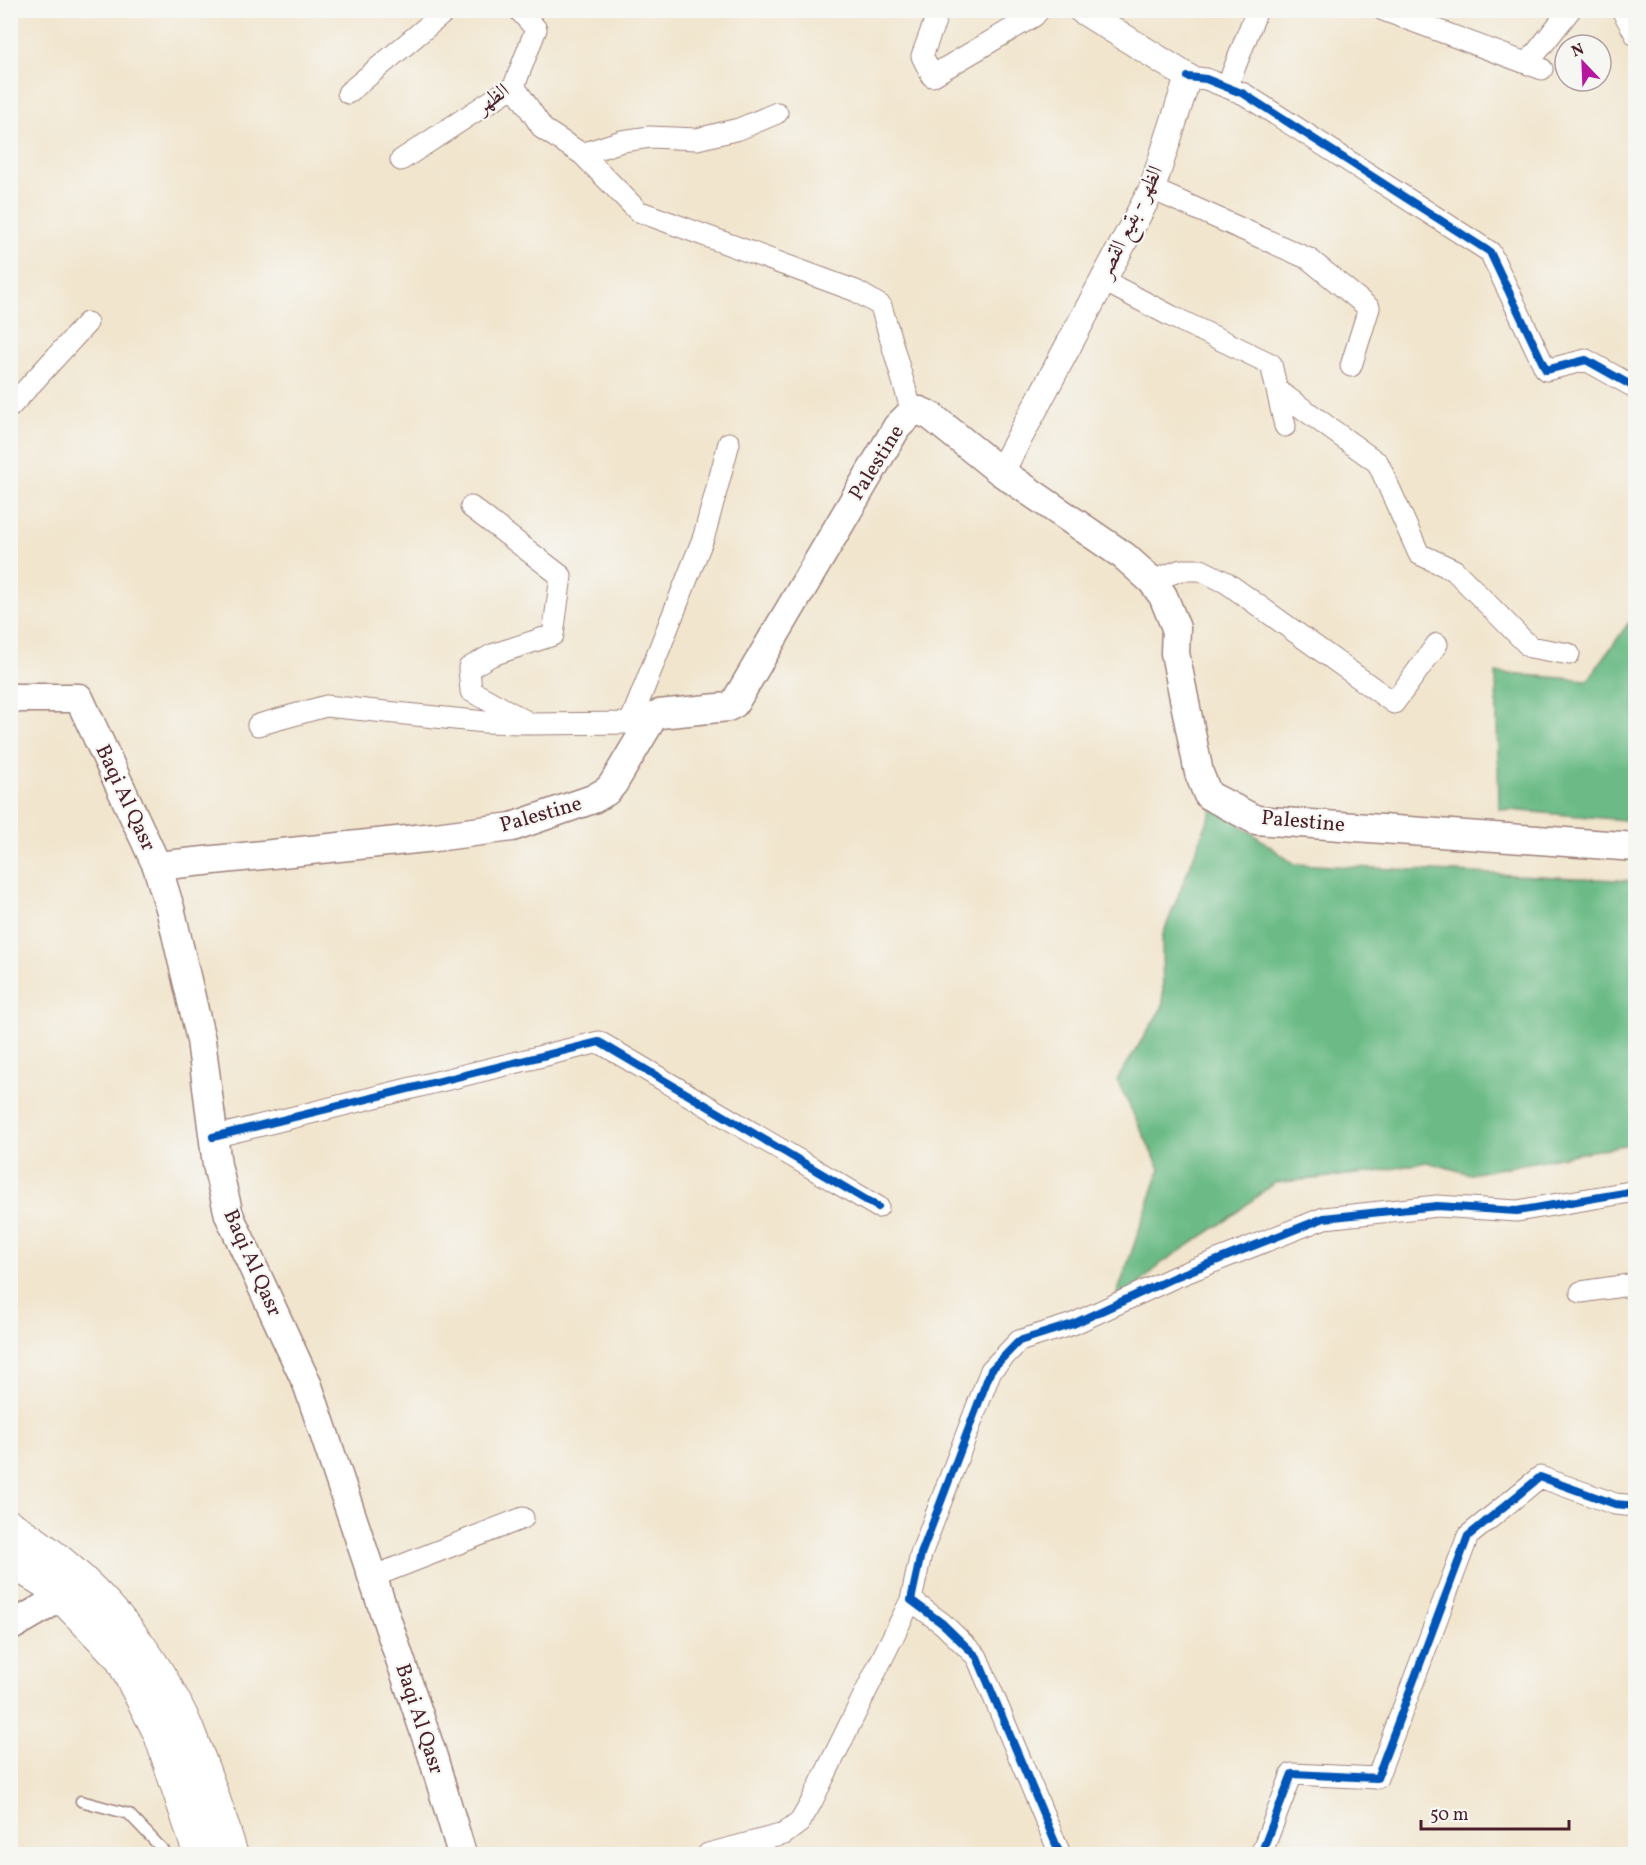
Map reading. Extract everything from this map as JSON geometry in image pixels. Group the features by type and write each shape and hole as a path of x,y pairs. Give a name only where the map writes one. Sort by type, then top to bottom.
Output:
{"main road":[{"name":"Palestine","path":"157,866 435,837 517,826 571,807 607,791 613,784 640,722 660,714 728,707 734,704 897,427 912,412 920,411 1001,472 1124,556 1152,581 1168,604 1176,628 1175,653 1193,749 1208,795 1256,820 1635,848"},
{"name":"Baqi Al Qasr","path":"10,698 79,698 157,866 170,908 201,1040 217,1165 228,1215 308,1386 432,1754 462,1854"},
{"path":"10,1527 31,1539 71,1571 113,1614 142,1651 166,1689 188,1733 220,1816 231,1854"},
{"path":"10,1560 51,1585 121,1657 160,1733 200,1854"},
{"path":"10,1627 46,1606 51,1596 51,1585"}],"street":[{"path":"348,93 447,10"},
{"name":"الظهر","path":"401,160 514,86 536,29 519,10"},
{"path":"939,10 921,56 932,76 1034,16 1039,10"},
{"path":"1081,10 1188,77 1206,79 1244,94 1490,252 1546,370 1586,360 1635,388"},
{"path":"1227,87 1257,10"},
{"path":"1383,10 1535,66 1570,10"},
{"path":"1622,10 1635,35"},
{"name":"الظهر - بقيع القصر","path":"1001,472 1152,189 1188,77"},
{"path":"514,86 543,129 582,154 638,211 856,291 881,306 912,412"},
{"path":"582,154 622,141 650,137 697,139 739,129 777,113"},
{"path":"1152,189 1309,259 1369,308 1351,366"},
{"path":"1104,281 1271,364 1285,426"},
{"path":"10,407 87,323"},
{"path":"1277,390 1378,463 1419,554 1454,570 1530,647 1569,654"},
{"path":"258,725 326,706 485,722 640,722 704,536 729,442"},
{"path":"471,507 561,576 553,635 492,655 469,668 471,691 531,723"},
{"path":"1152,581 1181,570 1201,570 1227,584 1394,703 1437,644"},
{"path":"213,1137 599,1042 878,1207"},
{"path":"708,1854 784,1834 800,1822 911,1600 921,1554 991,1370 1019,1341 1073,1324 1175,1277 1324,1218 1437,1206 1517,1211 1635,1191"},
{"path":"1581,1292 1635,1284"},
{"path":"1261,1854 1292,1773 1377,1778 1468,1536 1540,1477 1615,1504 1635,1506"},
{"path":"372,1577 523,1518"},
{"path":"911,1600 943,1624 977,1657 1060,1854"}],"lane":[{"path":"81,1801 129,1814 167,1854"}],"green space":[{"path":"1635,614 1635,821 1499,809 1496,673 1588,680"},
{"path":"1214,805 1294,864 1635,881 1635,1143 1470,1174 1427,1162 1376,1172 1274,1183 1227,1220 1160,1264 1111,1312 1160,1169 1117,1080 1163,1006 1162,937"}],"cycle path":[{"path":"1188,77 1206,79 1244,94 1490,252 1546,370 1586,360 1636,388"},
{"path":"213,1137 599,1042 878,1207"},
{"path":"1060,1854 977,1657 943,1624 911,1600 921,1554 991,1370 1019,1341 1073,1324 1175,1277 1324,1218 1437,1206 1517,1211 1636,1191"},
{"path":"1261,1854 1292,1774 1377,1778 1468,1536 1540,1477 1615,1504 1636,1506"}]}
